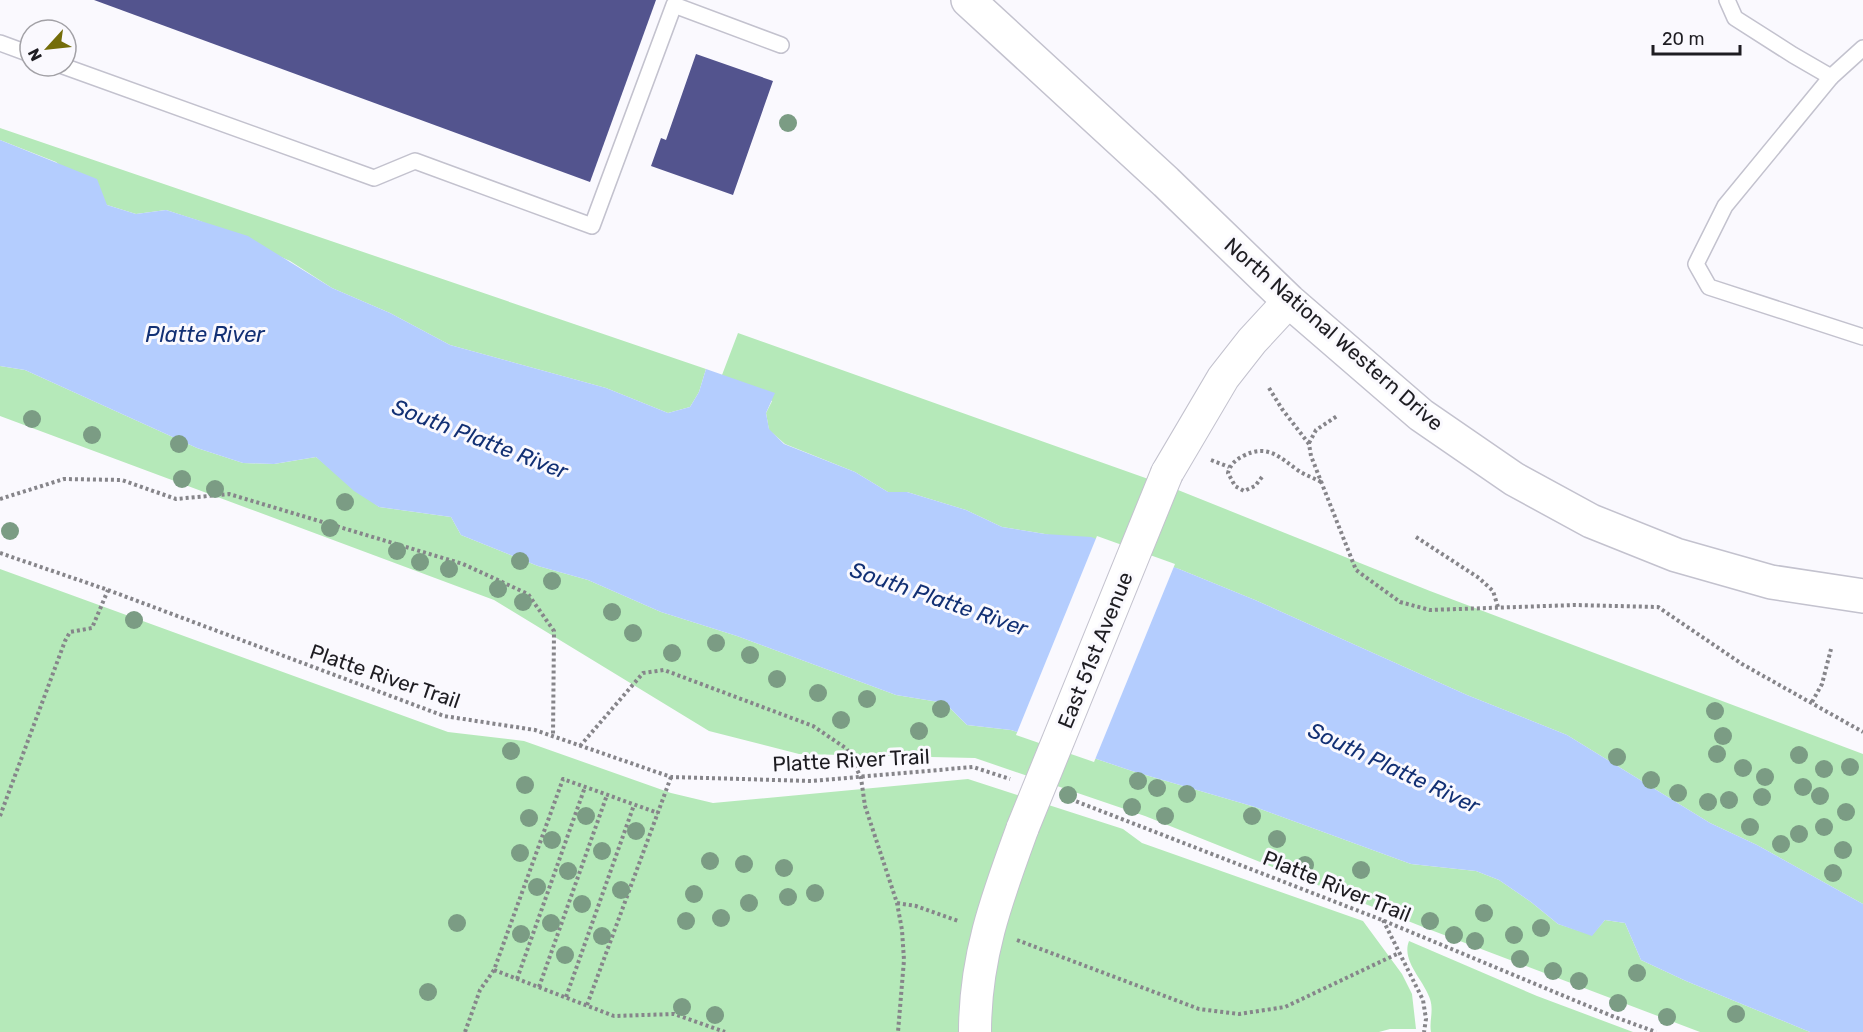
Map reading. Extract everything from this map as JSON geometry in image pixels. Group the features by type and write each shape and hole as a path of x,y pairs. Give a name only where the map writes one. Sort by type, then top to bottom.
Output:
{"street":[{"name":"North National Western Drive","path":"969,0 1166,182 1289,301 1421,415 1515,480 1591,521 1676,555 1771,582 1863,596"},
{"name":"East 51st Avenue","path":"975,1032 981,954 996,898 1167,473 1223,378 1252,341 1289,301"}],"lane":[{"path":"1727,0 1735,18 1831,76"},
{"path":"78,71 374,178 415,161 592,226 674,5 781,45"},
{"path":"0,43 18,50"},
{"path":"1863,48 1831,76 1725,206 1696,264 1708,287 1863,337"}],"path":[{"path":"1269,387 1282,409 1309,444 1321,482 1356,570 1400,602 1430,610 1575,604 1658,607 1742,664 1863,732"},
{"path":"1309,444 1316,430 1337,416"},
{"path":"1263,477 1256,486 1244,491 1240,490 1230,480 1229,467 1244,455 1266,451 1278,454 1300,471 1321,482"},
{"path":"1210,459 1229,467"},
{"path":"0,499 64,479 123,480 176,499 229,494 463,564 528,594 554,631 553,736"},
{"path":"1416,537 1479,578 1493,591 1498,607"},
{"name":"Platte River Trail","path":"0,553 108,590 444,716 535,730 671,777 811,781 973,767 1014,781"},
{"path":"0,816 65,641 70,632 93,628 108,590"},
{"path":"1812,702 1822,684 1831,649"},
{"path":"580,746 643,672 664,670 813,726 847,749 861,778 865,806 897,903 902,930 904,960 898,1032"},
{"path":"587,1005 671,777"},
{"path":"465,1032 480,990 494,970 563,779 658,813"},
{"path":"517,979 585,787"},
{"name":"Platte River Trail","path":"1056,794 1382,920 1612,1016 1656,1032"},
{"path":"539,987 607,795"},
{"path":"566,997 634,805"},
{"path":"897,903 915,906 958,921"},
{"path":"1382,920 1418,986 1426,1019 1424,1032"},
{"path":"1016,940 1198,1009 1239,1014 1285,1007 1399,953"},
{"path":"494,970 614,1016 674,1014 725,1032"}],"green space":[{"path":"0,128 706,369 699,392 690,407 668,413 606,388 450,345 390,313 332,288 290,261 200,221 166,210 136,214 107,205 56,162 0,140"},
{"path":"738,333 1168,486 1430,591 1863,754 1863,904 1757,845 1710,823 1567,735 1467,695 1255,600 1179,569 1045,534 1002,527 966,510 907,492 888,492 855,472 785,444 769,430 766,413 772,401 722,375"},
{"path":"0,366 25,370 197,448 243,463 274,464 316,457 379,507 451,517 461,535 538,566 588,580 661,612 737,636 896,695 945,703 967,725 1011,730 1132,771 1255,807 1411,864 1476,871 1499,880 1558,924 1592,935 1605,920 1625,923 1641,960 1810,1032 1700,1032 1423,927 1145,816 975,758 799,754 709,731 494,600 0,416"},
{"path":"0,569 448,732 524,741 671,793 713,803 968,779 1123,829 1142,843 1363,921 1402,974 1412,994 1416,1029 1390,1029 1379,1032 0,1032"},
{"path":"1409,941 1537,996 1633,1032 1431,1032 1431,1003 1408,956"}],"water":[{"name":"Platte River","path":"0,140 97,179 107,205 136,214 166,210 248,236 332,288 390,313 450,345 606,388 668,413 690,407 699,392 706,369 775,393 766,413 769,429 784,444 855,472 888,492 907,492 966,510 1002,527 1045,534 1091,537 1255,600 1467,695 1567,735 1710,823 1757,845 1863,904 1863,1032 1810,1032 1686,981 1641,960 1625,923 1605,920 1592,936 1558,924 1499,880 1476,871 1411,864 1255,807 1132,771 1011,730 967,725 945,703 896,695 737,636 661,612 588,580 538,566 461,535 451,517 379,507 354,491 316,457 274,464 243,463 197,448 25,370 0,366"}],"pier":[{"path":"1097,536 1175,564 1094,762 1016,735"}],"building":[{"path":"94,0 656,0 590,182"},
{"path":"696,54 773,81 733,195 651,166 661,138 666,140"}],"water label":[{"name":"South Platte River","path":"480,439"},
{"name":"South Platte River","path":"939,599"},
{"name":"South Platte River","path":"1394,768"}]}
